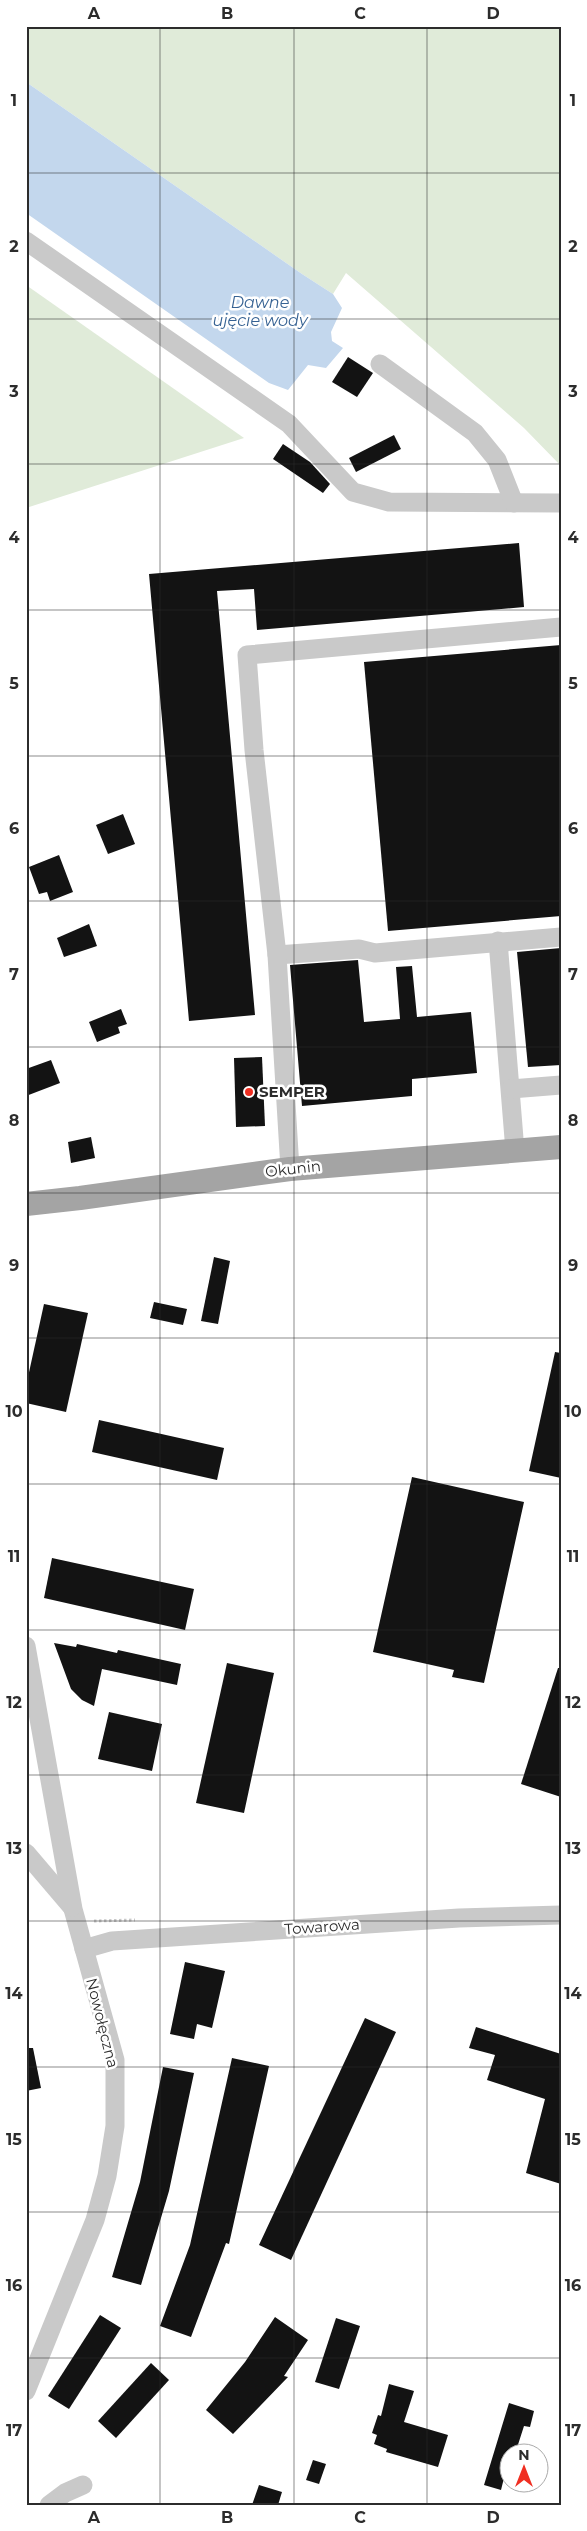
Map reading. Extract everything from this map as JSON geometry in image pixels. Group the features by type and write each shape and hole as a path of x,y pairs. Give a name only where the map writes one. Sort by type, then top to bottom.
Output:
{"main road":[{"name":"Okunin","path":"26,1204 290,1169 561,1147"}],"street":[{"path":"26,241 289,424 353,492 389,502 561,503"},
{"path":"380,364 475,433 496,460 514,502"},
{"path":"290,1169 277,955 254,750 248,655 561,627"},
{"path":"277,955 359,949 375,953 561,937"},
{"path":"498,942 515,1151"},
{"path":"511,1089 561,1085"},
{"name":"Nowołęczna","path":"26,1646 31,1715 73,1908 115,2060 114,2134 107,2176 95,2220 26,2391"},
{"path":"26,1853 73,1908"},
{"name":"Towarowa","path":"84,1949 112,1941 459,1918 561,1915"},
{"path":"49,2505 65,2493 83,2485"}],"green space":[{"path":"26,26 561,26 561,466 524,428 346,273 333,294 26,82"},
{"path":"26,285 244,438 26,508"}],"water":[{"name":"Dawne ujęcie wody","path":"26,82 333,294 342,308 331,332 332,341 343,348 326,368 308,365 288,390 269,383 26,213"}],"building":[{"path":"348,357 373,373 357,397 332,382"},
{"path":"394,435 401,449 356,472 349,458"},
{"path":"283,444 310,462 330,484 323,493 273,459"},
{"path":"519,543 524,607 257,630 254,589 217,591 255,1015 189,1021 149,574"},
{"path":"561,645 561,916 388,931 364,662"},
{"path":"123,814 135,844 108,854 96,825"},
{"path":"59,855 73,892 50,901 47,892 39,894 29,867"},
{"path":"89,924 97,946 64,957 57,938"},
{"path":"561,948 561,1065 528,1067 517,952"},
{"path":"358,960 364,1022 400,1019 396,967 412,966 417,1017 471,1012 477,1073 412,1079 412,1096 302,1106 290,965"},
{"path":"121,1009 127,1024 118,1027 120,1033 97,1042 89,1022"},
{"name":"SEMPER","path":"262,1057 265,1126 236,1127 234,1058"},
{"path":"51,1060 60,1083 26,1096 26,1069"},
{"path":"91,1137 95,1158 71,1163 68,1142"},
{"path":"214,1257 230,1261 218,1324 201,1321"},
{"path":"154,1302 187,1309 183,1325 150,1318"},
{"path":"44,1304 88,1313 66,1412 26,1403 26,1386"},
{"path":"555,1352 561,1353 561,1478 529,1471"},
{"path":"99,1420 224,1448 217,1480 92,1452"},
{"path":"412,1477 524,1502 484,1683 452,1677 454,1670 373,1652"},
{"path":"52,1558 194,1589 185,1630 44,1598"},
{"path":"54,1643 76,1647 77,1644 117,1653 118,1650 181,1664 177,1685 102,1669 94,1706 82,1700 71,1689"},
{"path":"227,1663 274,1673 244,1813 196,1803"},
{"path":"558,1668 561,1668 561,1797 521,1784"},
{"path":"109,1712 162,1724 152,1771 98,1759"},
{"path":"185,1962 225,1971 212,2028 197,2024 194,2039 170,2034"},
{"path":"365,2018 396,2032 291,2260 259,2245"},
{"path":"476,2027 561,2054 561,2184 526,2173 545,2099 487,2080 495,2055 469,2048"},
{"path":"26,2048 33,2048 41,2088 26,2091"},
{"path":"232,2058 269,2066 229,2244 226,2243 191,2337 160,2326 190,2245"},
{"path":"163,2067 194,2073 169,2191 141,2285 112,2277 140,2182"},
{"path":"100,2315 121,2328 69,2409 48,2396"},
{"path":"275,2317 308,2340 284,2376 288,2377 233,2434 206,2410 245,2362"},
{"path":"336,2318 360,2326 339,2389 315,2382"},
{"path":"151,2363 169,2380 116,2438 98,2421"},
{"path":"389,2384 414,2391 404,2422 448,2435 438,2467 386,2452 387,2449 374,2444 377,2435 372,2433 378,2415 381,2416"},
{"path":"509,2403 534,2411 530,2427 524,2426 518,2444 500,2444 500,2490 484,2485"},
{"path":"313,2460 326,2464 319,2484 306,2480"},
{"path":"259,2485 282,2492 278,2505 252,2505"}],"place":[{"name":"SEMPER","path":"249,1092"}]}
